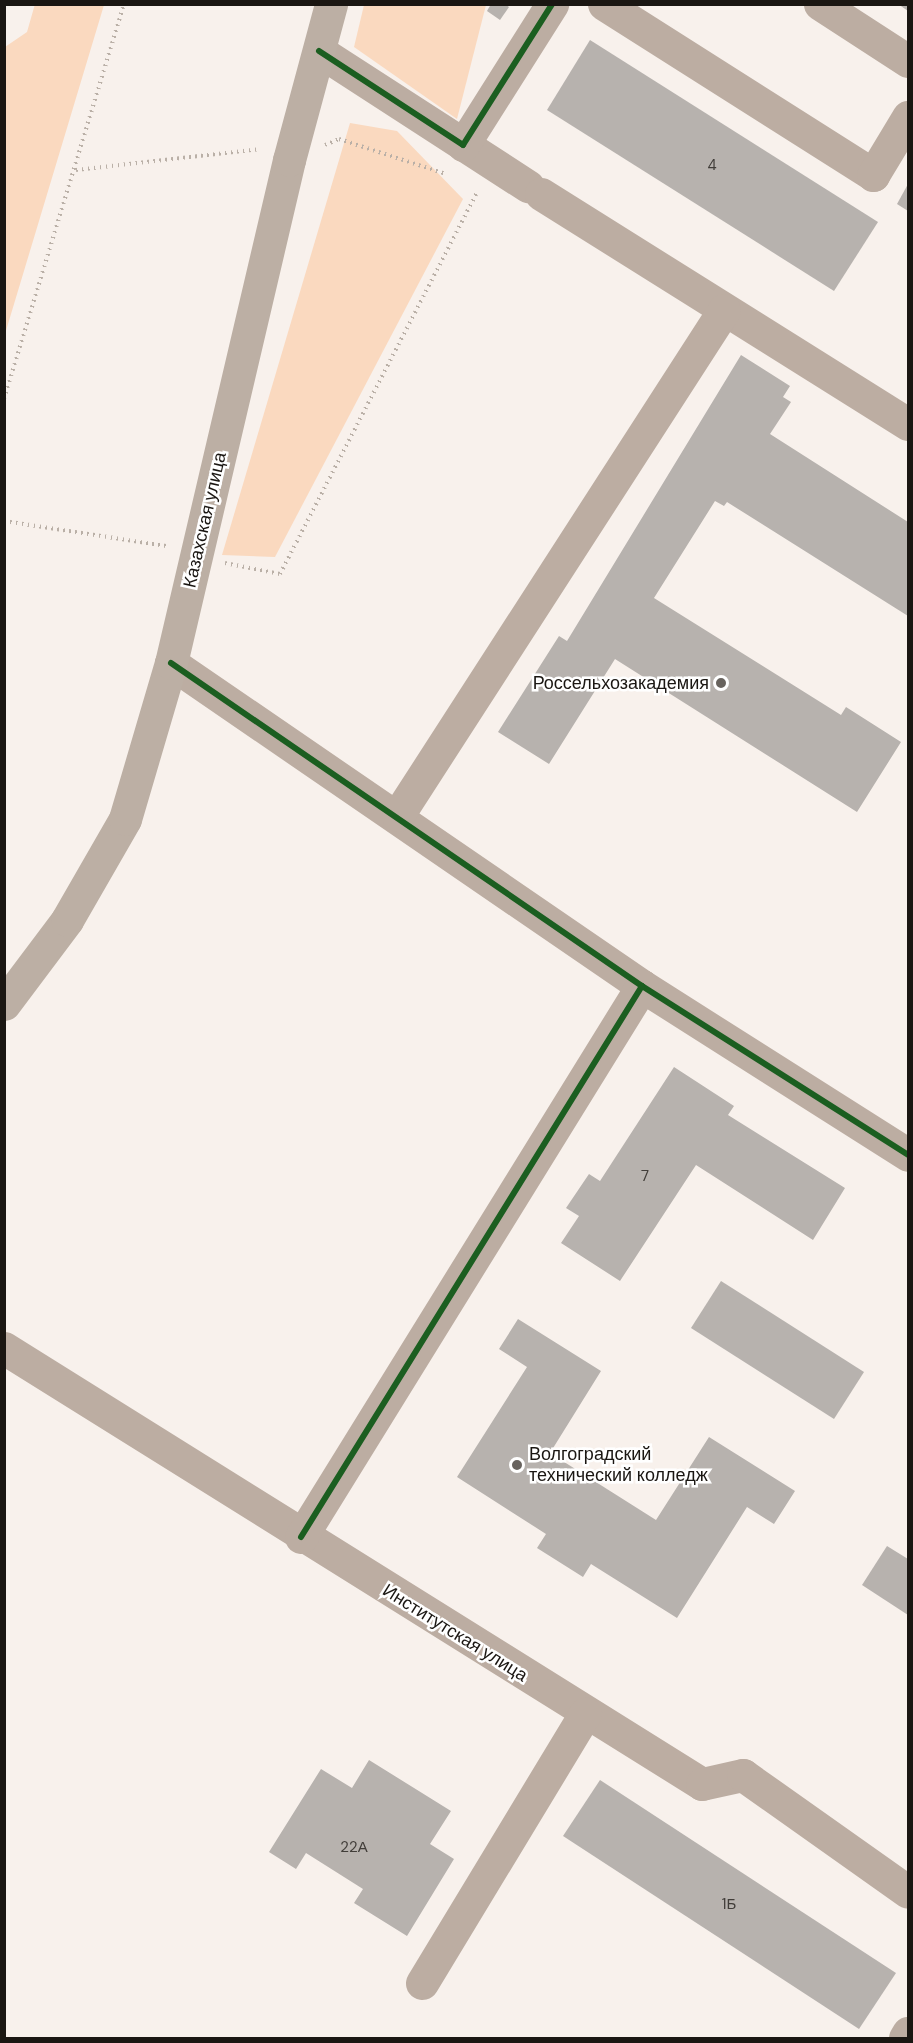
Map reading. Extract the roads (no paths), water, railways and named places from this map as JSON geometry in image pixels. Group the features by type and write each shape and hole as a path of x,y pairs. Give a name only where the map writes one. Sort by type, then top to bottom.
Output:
{"main road":[{"name":"Казахская улица","path":"4,1004 68,920 125,819 171,663 331,4"}],"street":[{"path":"463,145 552,4"},
{"path":"604,4 873,175 909,117"},
{"path":"820,4 909,61"},
{"path":"319,51 493,165 909,424"},
{"path":"398,815 723,310"},
{"path":"171,663 398,815 642,986 909,1155"},
{"path":"301,1537 642,986"},
{"name":"Институтская улица","path":"4,1348 301,1537 702,1784 743,1775 909,1892"},
{"path":"422,1983 585,1714"},
{"path":"905,2038 909,2033"}],"place":[{"name":"Россельхозакадемия","path":"721,683"},
{"name":"Волгоградский технический колледж","path":"517,1465"}]}
